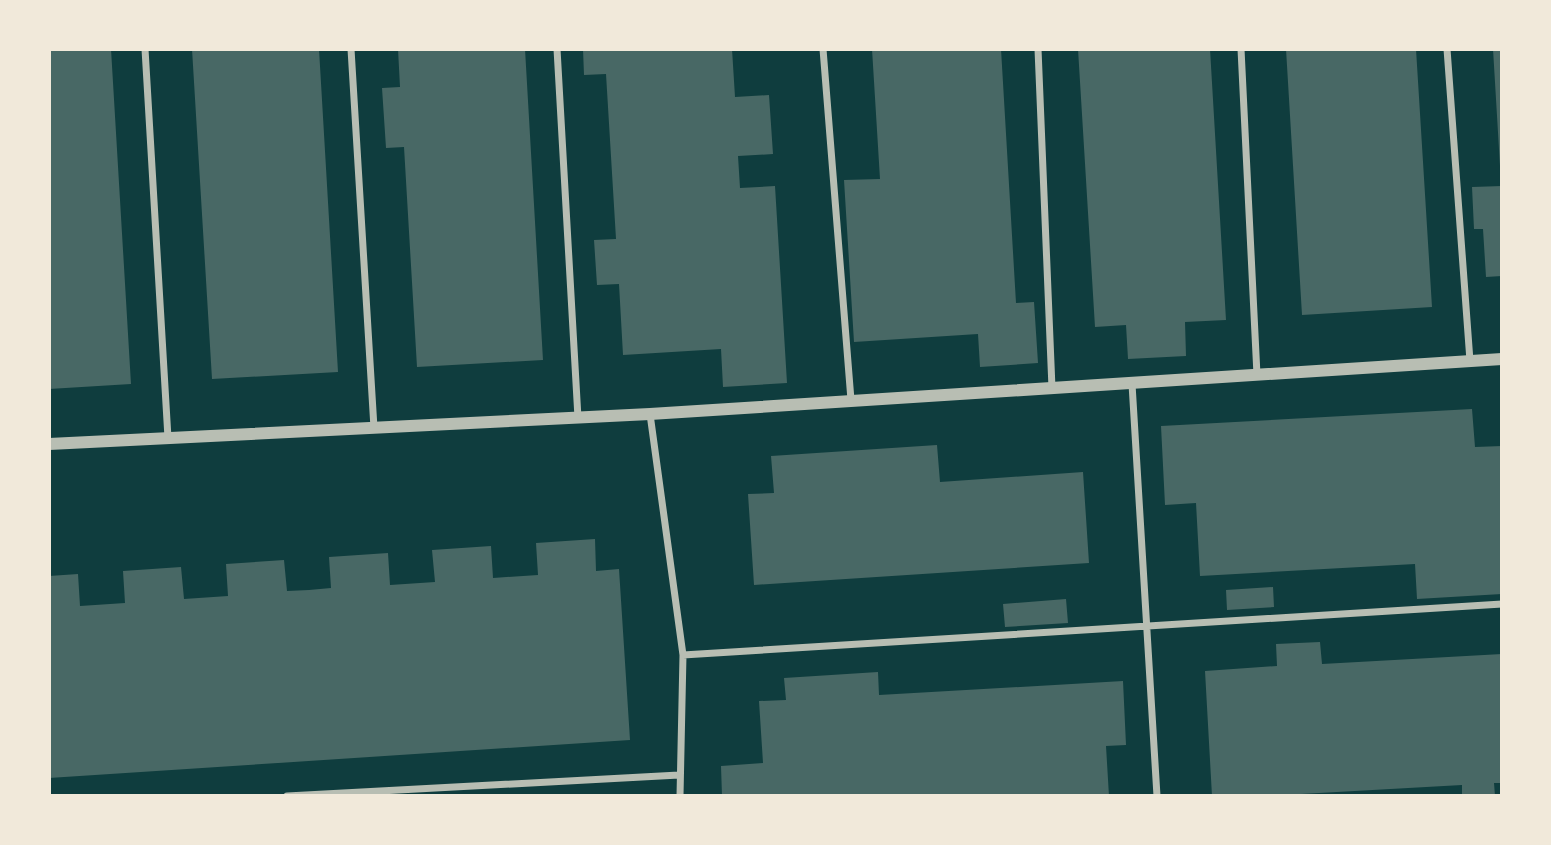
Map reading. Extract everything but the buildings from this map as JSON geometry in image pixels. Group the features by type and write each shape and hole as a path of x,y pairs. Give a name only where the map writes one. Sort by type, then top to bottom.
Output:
{"street":[{"path":"145,49 168,438"},
{"path":"351,49 374,428"},
{"path":"557,49 578,418"},
{"path":"823,49 851,400"},
{"path":"1038,49 1052,388"},
{"path":"1241,49 1257,374"},
{"path":"1447,49 1471,361"},
{"path":"49,444 650,414 1502,359"},
{"path":"1132,384 1157,796"},
{"path":"650,414 684,655 680,796"},
{"path":"684,655 1502,604"},
{"path":"287,796 679,775"}]}
